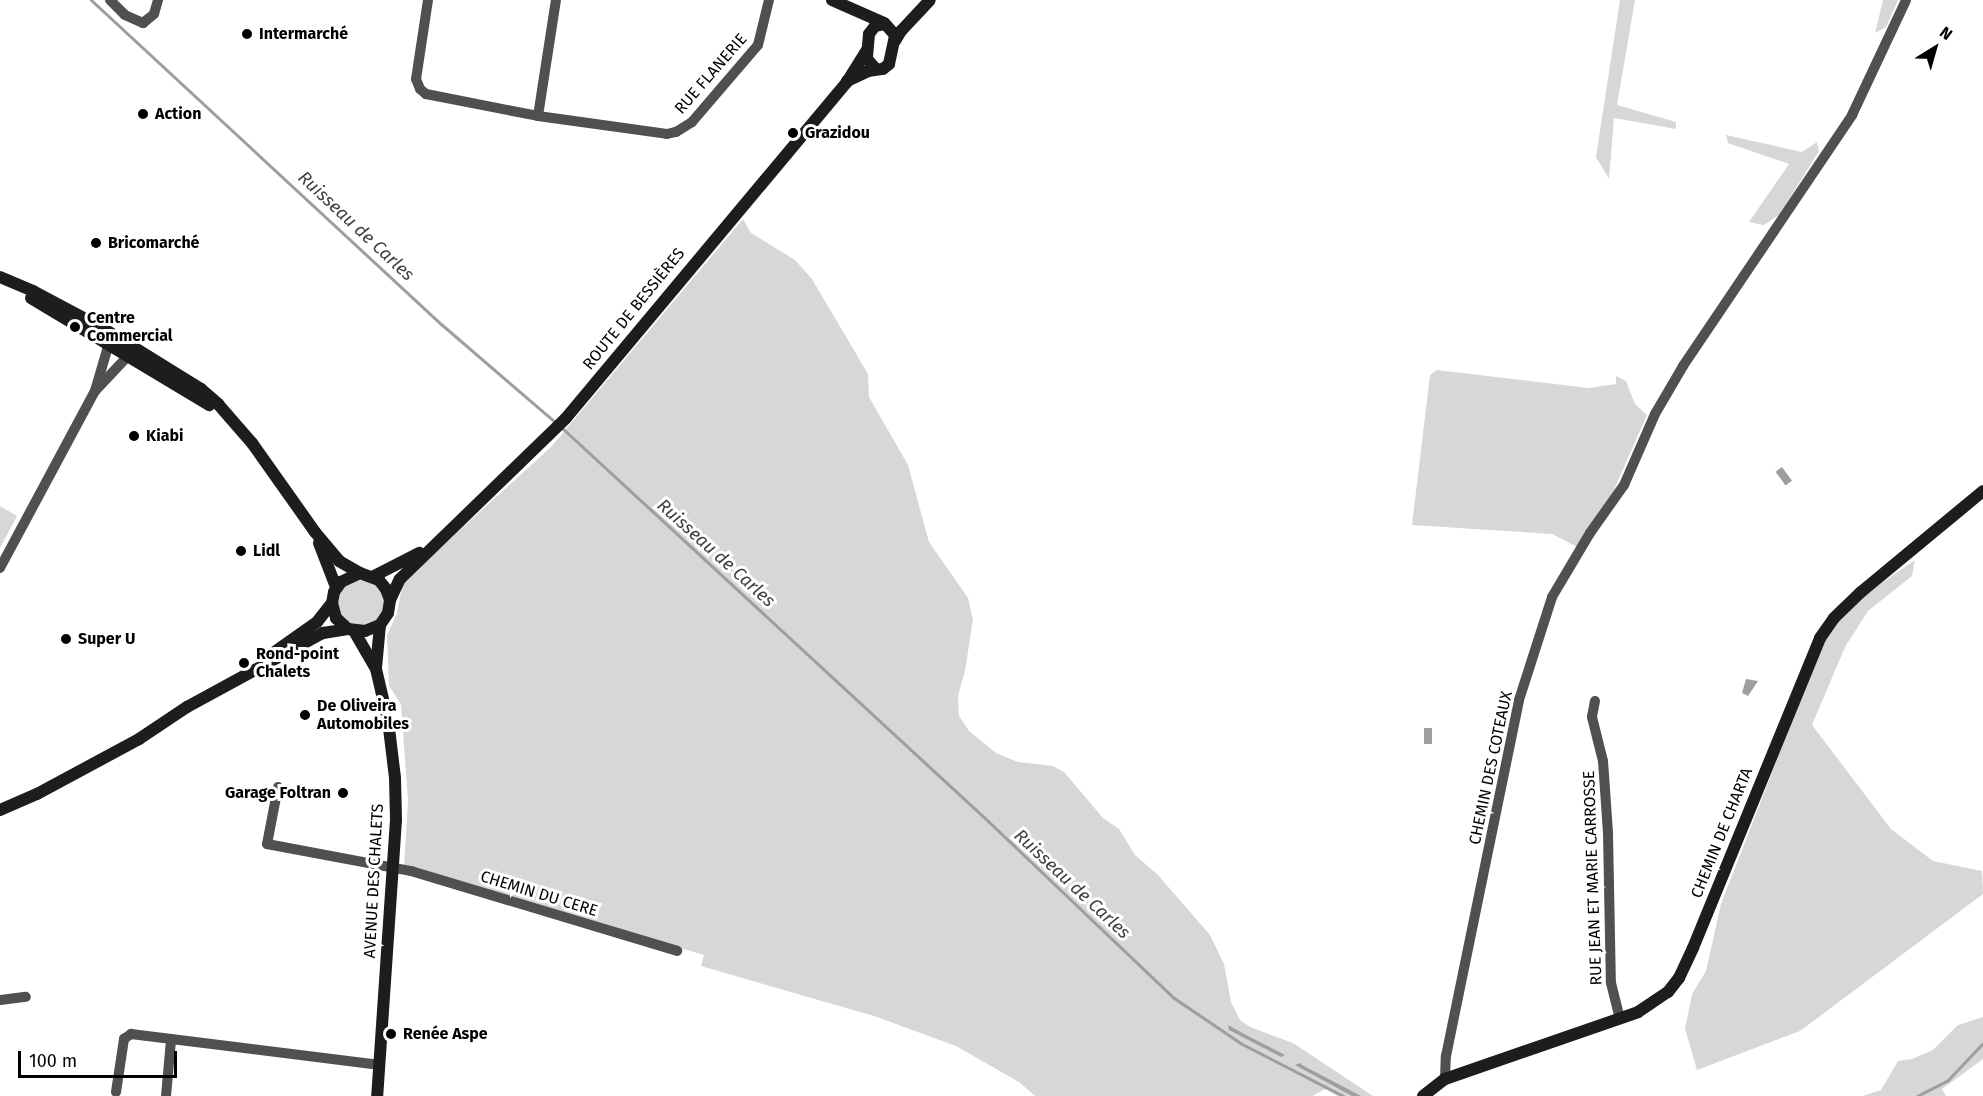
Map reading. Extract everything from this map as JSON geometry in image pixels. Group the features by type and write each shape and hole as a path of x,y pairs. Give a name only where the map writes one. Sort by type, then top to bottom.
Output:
{"street":[{"path":"110,0 125,15 142,23 154,14 158,0"},
{"name":"RUE FLANERIE","path":"428,0 416,78 420,89 426,94 538,116 667,134 684,129 759,45 769,0"},
{"path":"538,116 556,0"},
{"path":"832,0 885,24 893,31 895,41"},
{"name":"CHEMIN DES COTEAUX","path":"1445,1079 1446,1056 1519,700 1552,597 1590,533 1624,485 1655,414 1683,366 1852,115 1906,0"},
{"name":"ROUTE DE BESSIÈRES","path":"380,625 388,614 390,600 400,579 433,544 553,433 847,82 867,50 869,34 875,26 885,24 926,4"},
{"name":"ROUTE DE BESSIÈRES","path":"847,82 876,69 883,69 889,64 895,41 926,4"},
{"path":"846,5 869,34"},
{"path":"867,50 867,59 876,69"},
{"path":"0,278 41,295 121,347 194,384 218,404 271,466 315,532 339,561 360,573 374,576 387,589 390,600"},
{"path":"0,568 94,391 121,347"},
{"path":"94,391 121,347"},
{"name":"CHEMIN DE CHARTA","path":"1423,1096 1445,1079 1620,1019 1657,1002 1679,978 1814,650 1826,628 1861,592 1983,492"},
{"path":"315,532 336,587"},
{"name":"ROUTE DE BESSIÈRES","path":"374,576 433,544"},
{"path":"239,677 317,622 332,603 336,587 346,577 360,573"},
{"path":"332,603 336,618 351,630"},
{"path":"0,810 37,794 111,752 139,739 187,707 239,677 323,633 351,630 365,632 380,625"},
{"name":"AVENUE DES CHALETS","path":"378,1096 396,820 395,778 388,720 376,669 380,625"},
{"name":"AVENUE DES CHALETS","path":"351,630 376,669"},
{"name":"RUE JEAN ET MARIE CARROSSE","path":"1595,701 1592,717 1603,760 1608,833 1611,984 1620,1019"},
{"name":"CHEMIN DU CERE","path":"278,787 267,844 392,866 676,951"},
{"path":"0,1000 27,997"},
{"path":"116,1092 124,1039 130,1034 380,1065"},
{"path":"166,1096 171,1040"}],"shaded area":[{"path":"1620,0 1635,0 1617,105 1676,122 1676,129 1614,118 1609,179 1596,157"},
{"path":"1883,0 1898,0 1886,27 1875,33"},
{"path":"1726,135 1802,152 1817,142 1819,151 1780,214 1764,225 1749,222 1789,164 1728,143"},
{"path":"743,219 751,233 795,260 812,279 868,374 869,397 908,465 929,542 968,598 973,619 965,671 958,696 959,716 969,731 996,753 1018,762 1053,766 1064,772 1103,818 1119,829 1135,855 1158,875 1210,935 1224,964 1231,1002 1240,1020 1250,1027 1293,1043 1373,1096 1338,1096 1325,1089 1312,1096 1035,1096 1019,1082 956,1046 874,1016 701,966 704,955 404,868 408,801 401,704 389,686 387,635 397,613 403,582 551,447"},
{"path":"1437,370 1588,388 1616,384 1616,376 1626,381 1635,404 1647,415 1613,492 1577,547 1552,534 1412,525 1430,375"},
{"path":"1782,467 1792,481 1786,485 1776,472"},
{"path":"0,506 17,516 0,548"},
{"path":"1915,560 1912,576 1868,611 1845,647 1812,725 1891,829 1933,861 1982,871 1983,894 1800,1031 1697,1070 1685,1029 1692,994 1706,971 1721,904 1822,644 1844,613 1870,591"},
{"path":"361,580 377,587 384,603 377,619 361,626 345,619 338,603 345,587"},
{"path":"1746,679 1758,681 1748,696 1742,693"},
{"path":"1424,728 1432,728 1432,744 1424,744"},
{"path":"1983,1017 1983,1059 1942,1089 1946,1096 1863,1096 1881,1090 1898,1061 1912,1059 1933,1050 1958,1025"},
{"path":"1228,1025 1285,1055 1281,1057 1229,1030"},
{"path":"1300,1063 1361,1096 1352,1096 1295,1065"}],"waterway":[{"name":"Ruisseau de Carles","path":"91,0 441,324 556,423"},
{"name":"Ruisseau de Carles","path":"561,427 989,822 1174,998 1242,1044 1343,1096"},
{"name":"Ruisseau de Carles","path":"1917,1096 1947,1081 1983,1043"}],"place":[{"name":"Intermarché","path":"247,34"},
{"name":"Action","path":"143,114"},
{"name":"Grazidou","path":"793,133"},
{"name":"Bricomarché","path":"96,243"},
{"name":"Centre Commercial","path":"75,327"},
{"name":"Kiabi","path":"134,436"},
{"name":"Lidl","path":"241,551"},
{"name":"Super U","path":"66,639"},
{"name":"Rond-point Chalets","path":"244,663"},
{"name":"De Oliveira Automobiles","path":"305,715"},
{"name":"Garage Foltran","path":"343,793"},
{"name":"Renée Aspe","path":"391,1034"}]}
